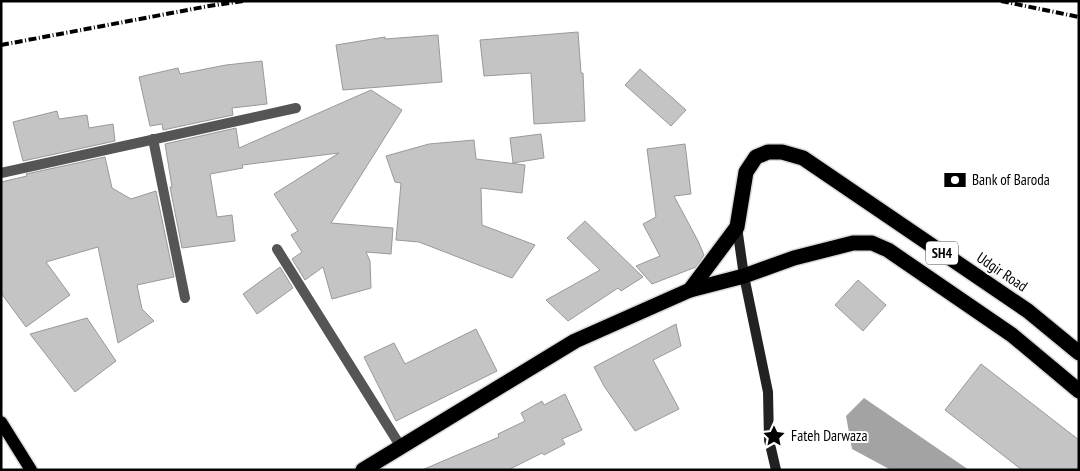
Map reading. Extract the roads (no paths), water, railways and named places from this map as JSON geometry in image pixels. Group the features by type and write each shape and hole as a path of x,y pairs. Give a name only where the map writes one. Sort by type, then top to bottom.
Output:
{"highway":[{"name":"Udgir Road","path":"737,227 746,172 756,157 768,152 782,152 803,158 1028,311 1079,352"},
{"path":"690,290 737,227"},
{"name":"SH4","path":"744,276 794,258 853,243 872,243 888,250 1012,335 1079,391"},
{"path":"363,470 575,341 690,290 744,276"}],"main road":[{"path":"737,227 744,276 768,392 769,440 776,470"},
{"path":"1,422 31,470"}],"street":[{"path":"1,173 296,108"},
{"path":"153,139 185,298"},
{"path":"277,249 401,447"}],"railway":[{"path":"1,45 243,1"},
{"path":"1001,1 1079,17"}],"place":[{"name":"Bank of Baroda","path":"955,180"},
{"name":"Fateh Darwaza","path":"774,436"}]}
